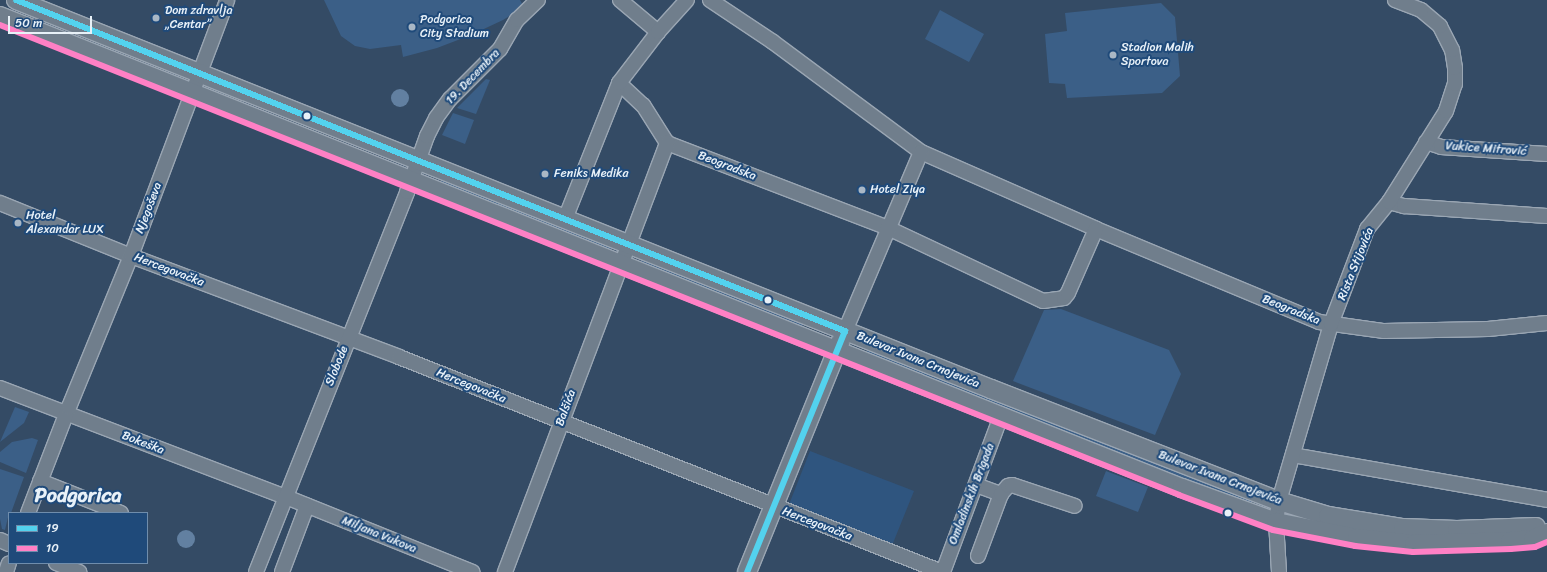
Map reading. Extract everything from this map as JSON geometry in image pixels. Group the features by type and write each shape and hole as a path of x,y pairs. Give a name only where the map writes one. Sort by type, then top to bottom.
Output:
{"main road":[{"name":"Bulevar Ivana Crnojevića","path":"16,0 845,331 1279,502 1328,516 1403,528 1457,530 1532,527 1547,529"},
{"name":"Bulevar Ivana Crnojevića","path":"0,16 1182,488 1276,522 1357,538 1414,544 1510,541 1533,539 1547,533"},
{"path":"747,572 772,506 845,331"}],"street":[{"name":"Njegoševa","path":"28,512 66,413 131,256 227,0"},
{"name":"19. Decembra","path":"418,160 427,136 440,111 456,91 500,49 517,20 538,0"},
{"path":"620,0 658,32"},
{"path":"565,219 619,83 658,32 687,0"},
{"name":"Beogradska","path":"710,0 773,42 921,152 1096,229 1319,322 1384,331 1488,329 1547,323"},
{"name":"Rista Stijovića","path":"1279,572 1276,522 1279,502 1332,324 1367,229 1389,202 1450,103 1455,84 1454,60 1445,33 1434,19 1421,10 1395,0"},
{"path":"619,83 643,104 667,143 628,244"},
{"name":"Vukice Mitrović","path":"1426,142 1441,146 1547,154"},
{"name":"Beogradska","path":"667,143 888,228 1043,301 1064,298 1068,293 1096,229"},
{"path":"845,331 921,152"},
{"name":"Slobode","path":"256,572 280,495 349,338 418,160"},
{"path":"1389,202 1404,206 1547,216"},
{"name":"Hercegovačka","path":"0,203 131,256 349,338 942,572"},
{"name":"Balšića","path":"505,572 628,244"},
{"name":"Bokeška","path":"0,388 280,495"},
{"name":"Omladinskih Brigada","path":"942,572 1001,416"},
{"path":"1293,455 1547,500"},
{"path":"40,481 118,512"},
{"path":"976,485 1001,494"},
{"path":"978,556 1001,494 1008,486 1012,485 1075,506"},
{"name":"Miljana Vukova","path":"280,495 473,572"},
{"path":"282,572 307,506"},
{"path":"58,564 78,572"}],"shaded area":[{"name":"Podgorica City Stadium","path":"324,0 520,0 524,7 503,20 471,35 437,48 403,57 401,45 370,49 355,46 341,36"},
{"name":"Stadion Malih Sportova","path":"1161,3 1175,17 1180,76 1162,93 1067,98 1065,84 1049,83 1045,34 1067,31 1065,13"},
{"path":"940,10 984,34 969,62 925,39"},
{"path":"486,79 490,80 476,114 457,108"},
{"path":"400,89 406,92 409,98 406,104 400,107 394,104 391,98 394,92"},
{"path":"453,113 474,120 465,144 442,135"},
{"path":"443,176 613,245 610,252 440,184"},
{"path":"642,257 804,322 801,330 639,265"},
{"path":"1061,309 1169,350 1181,374 1155,435 1013,381 1044,310"},
{"path":"868,349 1254,496 1251,504 865,357"},
{"path":"15,407 29,412 24,423 0,442"},
{"path":"32,438 38,440 26,473 0,462 0,452 12,442"},
{"path":"810,451 914,491 891,548 788,507"},
{"path":"0,469 24,477 11,512 8,512 5,530 2,529 0,519"},
{"path":"1106,471 1148,487 1138,512 1096,496"},
{"path":"182,530 190,530 195,535 193,546 190,548 182,548 177,543 177,535"}],"transit line":[{"name":"19","path":"16,0 845,331 747,572"},
{"name":"10","path":"0,25 1179,495 1273,530 1355,546 1413,552 1511,549 1535,547 1547,542"}],"place":[{"name":"Dom zdravlja „Centar”","path":"156,18"},
{"name":"Podgorica City Stadium","path":"412,27"},
{"name":"Stadion Malih Sportova","path":"1113,55"},
{"name":"Feniks Medika","path":"545,174"},
{"name":"Hotel Ziya","path":"862,190"},
{"name":"Hotel Alexandar LUX","path":"18,223"}],"district":[{"name":"Podgorica","path":"78,495"}]}
